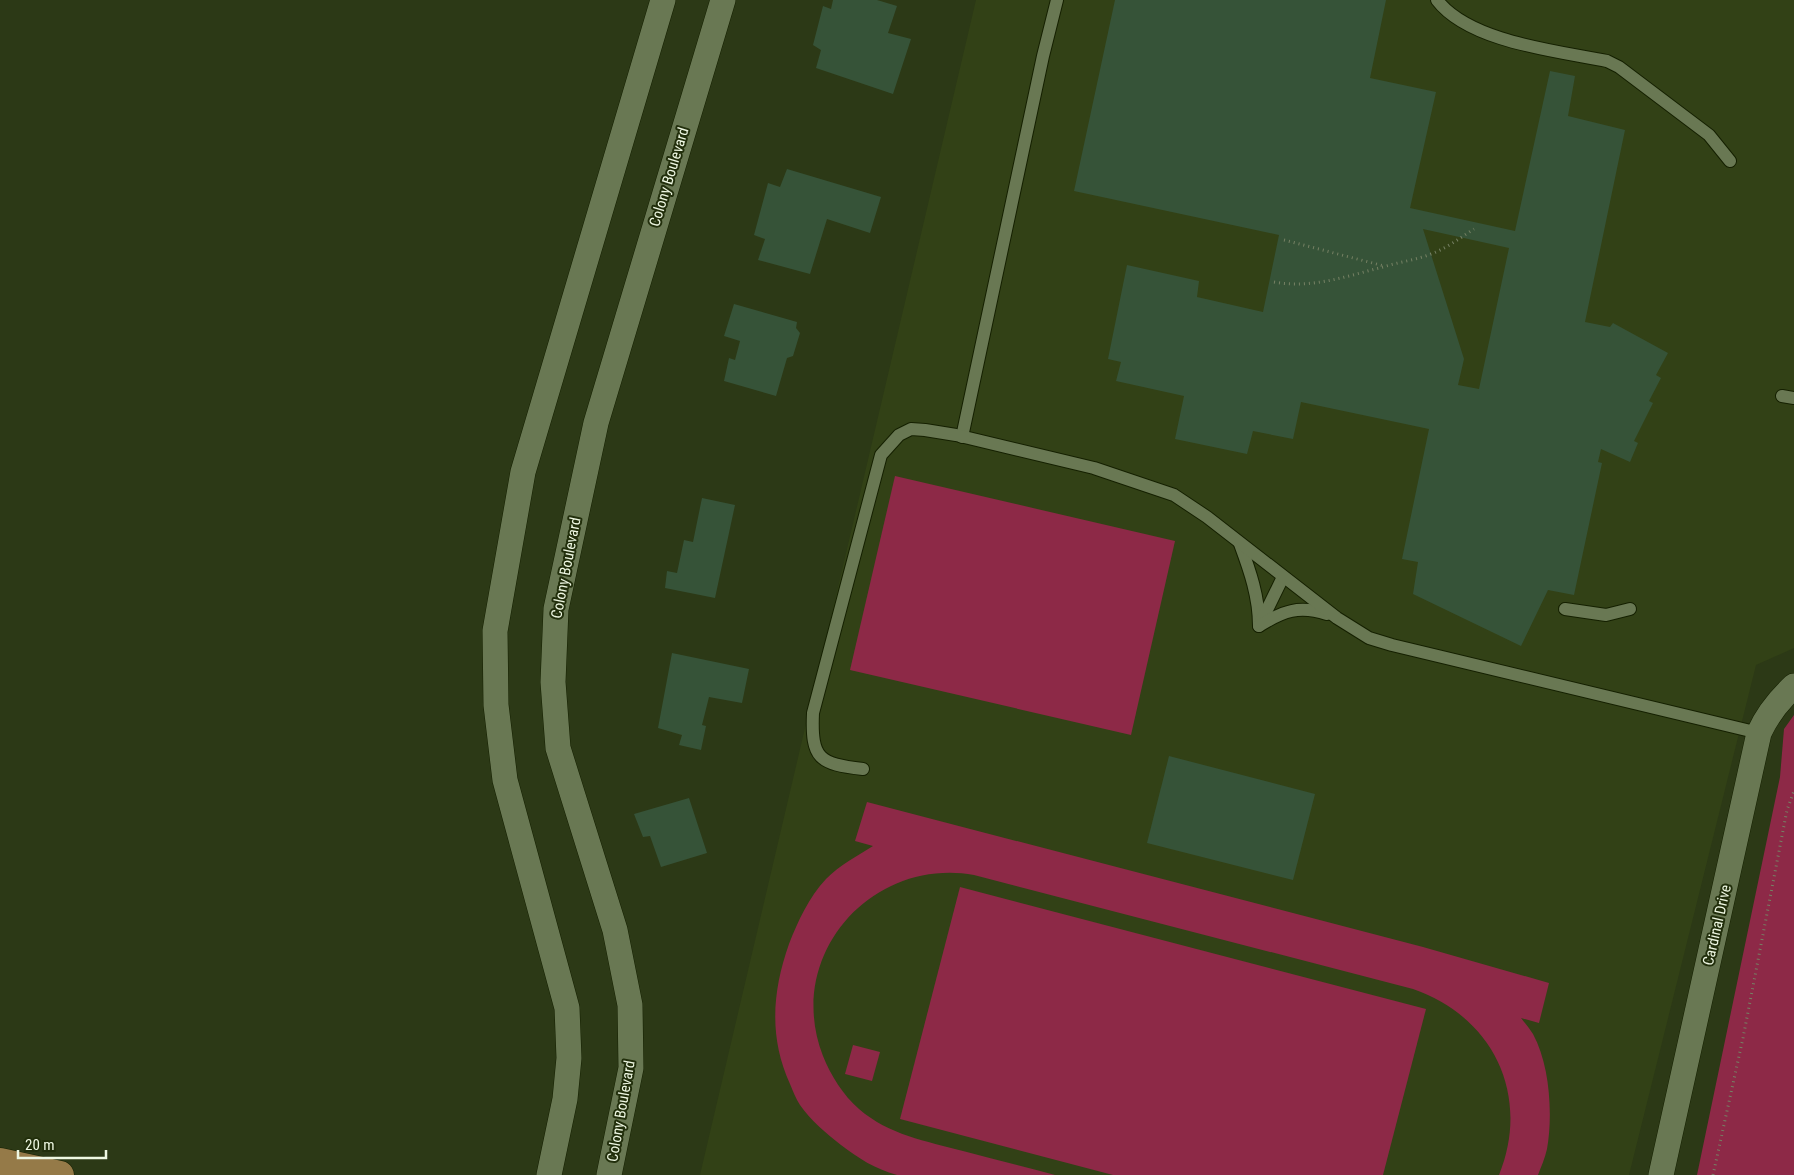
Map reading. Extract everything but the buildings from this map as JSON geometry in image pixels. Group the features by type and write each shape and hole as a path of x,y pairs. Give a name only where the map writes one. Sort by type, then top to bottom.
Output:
{"main road":[{"path":"0,1162 60,1175"}],"street":[{"path":"548,1175 565,1099 569,1058 567,1008 505,780 496,705 495,631 523,472 663,0"},
{"name":"Colony Boulevard","path":"610,1175 631,1068 630,1005 615,930 558,748 553,682 556,609 596,423 723,0"},
{"name":"Cardinal Drive","path":"1661,1175 1759,733 1765,721 1786,693 1794,686"}],"lane":[{"path":"962,437 1043,56 1058,0"},
{"path":"1437,0 1445,10 1463,22 1491,35 1607,61 1619,67 1709,135 1730,161"},
{"path":"863,770 839,767 827,762 815,750 812,735 813,713 880,455 899,435 911,430 925,430 962,437 1094,468 1174,495 1207,517 1283,578 1337,618 1369,638 1759,733"},
{"path":"1240,544 1256,594 1259,626"},
{"path":"1259,626 1283,578"},
{"path":"1259,626 1274,617 1294,609 1313,610 1337,618"},
{"path":"1565,609 1606,615 1630,609"}],"path":[{"path":"1274,282 1302,285 1362,274 1384,266 1431,254 1449,246 1474,229"},
{"path":"1284,240 1384,266"},
{"path":"1713,1175 1743,1038 1788,810 1794,791"}],"shaded area":[{"path":"976,0 1794,0 1794,648 1756,665 1629,1175 700,1175"},
{"path":"895,476 1175,541 1131,735 850,670"},
{"path":"1794,715 1794,1175 1697,1175 1780,777 1784,729"},
{"path":"867,802 1423,947 1549,983 1539,1023 1521,1018 1539,1046 1549,1090 1549,1136 1538,1175 1499,1175 1508,1145 1510,1117 1507,1089 1498,1063 1484,1039 1465,1019 1441,1002 1413,989 974,875 936,874 901,882 871,898 845,921 826,950 816,983 814,1019 823,1056 834,1078 848,1098 859,1109 883,1125 908,1136 1055,1175 897,1175 867,1163 847,1150 824,1131 799,1103 783,1067 776,1032 775,1015 776,997 783,962 792,935 809,901 831,874 873,846 855,841"},
{"path":"960,887 1426,1009 1383,1175 1113,1175 900,1119"},
{"path":"853,1045 880,1052 872,1081 845,1074"}]}
